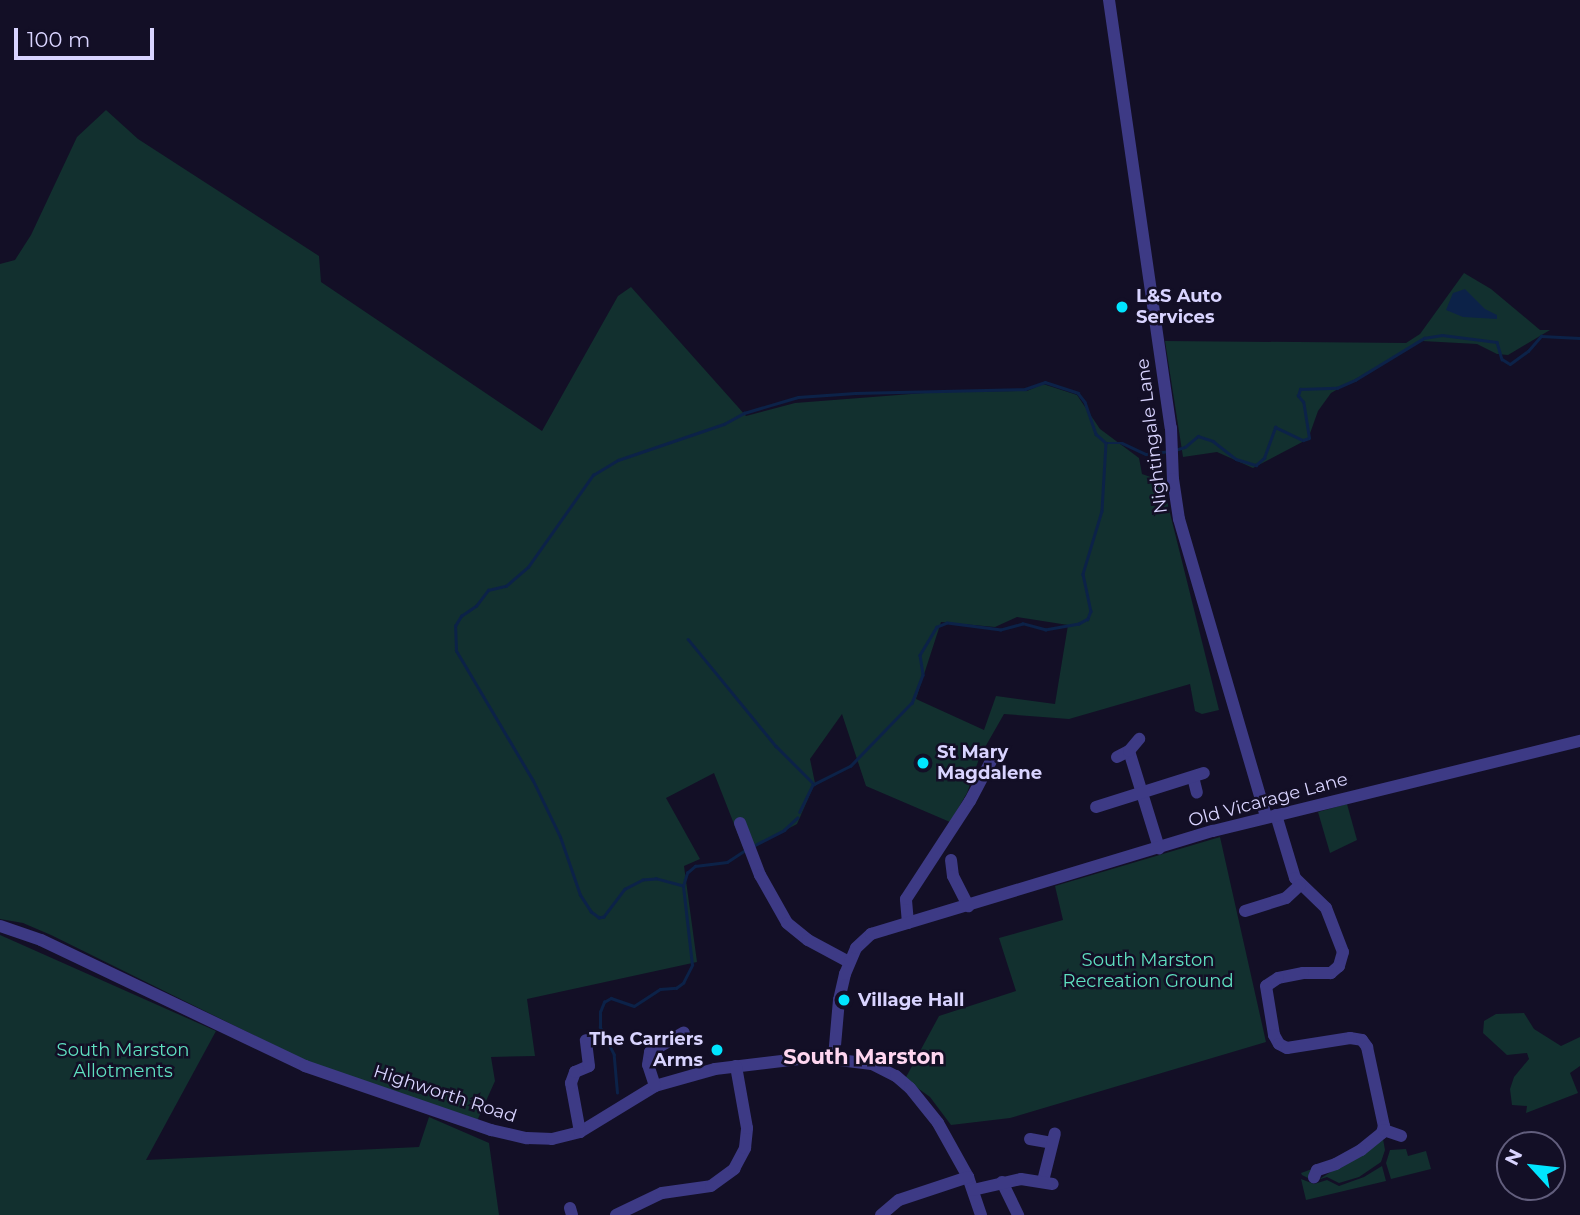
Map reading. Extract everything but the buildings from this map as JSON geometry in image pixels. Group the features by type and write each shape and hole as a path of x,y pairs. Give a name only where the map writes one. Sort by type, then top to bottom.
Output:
{"street":[{"name":"Nightingale Lane","path":"1109,0 1173,450 1179,519 1271,816 1300,886"},
{"path":"1117,757 1129,751 1139,739"},
{"name":"Old Vicarage Lane","path":"834,1057 839,1000 849,962 856,948 868,936 1087,867 1271,816 1580,741"},
{"path":"1129,751 1159,848"},
{"path":"908,923 906,899 970,802 991,761"},
{"path":"1096,807 1198,775 1198,793"},
{"path":"740,823 749,848 787,923 808,940 849,962"},
{"path":"951,860 953,876 968,906"},
{"path":"1245,911 1286,898 1300,886 1321,901 1330,915 1339,938 1342,959 1331,973 1303,973 1269,983 1266,995 1274,1035 1279,1044 1287,1048 1350,1038 1365,1043 1384,1130"},
{"name":"Highworth Road","path":"0,926 30,935 291,1060 329,1075 503,1133 544,1140 580,1132 654,1086 736,1066 834,1057 880,1067 910,1088 939,1123 974,1190 981,1215"},
{"path":"654,1086 648,1065 650,1052 684,1032"},
{"path":"580,1132 570,1083 575,1072 589,1066 586,1040"},
{"path":"616,1215 662,1193 711,1186 734,1169 745,1148 747,1128 736,1066"},
{"path":"1384,1130 1401,1136"},
{"path":"1314,1177 1317,1170 1346,1159 1384,1130"},
{"path":"974,1190 1002,1182 1029,1179 1048,1182 1053,1138 1030,1139"},
{"path":"881,1215 899,1200 968,1177"},
{"path":"1002,1182 1018,1215"}],"green space":[{"path":"106,110 138,139 319,256 321,282 542,431 618,296 631,287 746,416 795,403 937,392 1027,391 1043,384 1077,395 1100,429 1139,458 1142,474 1162,481 1219,710 1202,714 1195,711 1190,684 1069,719 1004,714 980,756 967,793 950,822 866,786 842,714 810,759 815,783 797,824 745,852 714,773 666,798 700,859 684,866 697,962 527,999 535,1056 491,1057 495,1081 477,1121 318,1067 51,935 23,923 0,919 0,264 15,260 31,235 77,137","holes":["1017,617 1068,625 1055,704 996,696 984,730 916,699 941,622 995,627"]},
{"path":"1464,273 1491,289 1540,330 1550,330 1508,355 1497,354 1477,344 1422,341 1331,393 1318,411 1308,439 1253,468 1217,452 1183,457 1165,341 1406,343 1420,334"},
{"path":"1347,804 1357,840 1330,853 1318,812"},
{"name":"South Marston Recreation Ground","path":"1220,837 1266,1042 1010,1118 951,1125 930,1097 905,1079 939,1016 1016,991 999,938 1063,920 1055,886"},
{"name":"South Marston Allotments","path":"0,935 216,1031 146,1160 419,1147 429,1117 489,1143 499,1215 0,1215"},
{"path":"1524,1013 1534,1029 1561,1046 1580,1037 1580,1066 1570,1073 1578,1093 1526,1113 1527,1106 1512,1105 1510,1089 1514,1077 1529,1059 1527,1053 1507,1055 1483,1033 1484,1021 1496,1014"},
{"path":"1383,1139 1385,1150 1381,1162 1359,1177 1339,1183 1327,1177 1319,1180"},
{"path":"1406,1149 1408,1156 1426,1151 1431,1169 1391,1179 1386,1163 1390,1150"},
{"path":"1382,1166 1386,1181 1306,1200 1301,1179 1314,1184 1327,1180 1339,1186 1364,1177"},
{"path":"1312,1169 1318,1180 1314,1181 1301,1173"}],"water":[{"path":"1465,289 1485,309 1497,315 1497,319 1463,317 1446,310 1453,293"}],"waterway":[{"path":"1175,450 1185,447 1198,436 1213,441 1236,459 1256,465 1264,458 1275,427 1303,440 1309,438 1303,402 1298,396 1300,389 1337,388 1424,338 1442,335 1497,342 1502,359 1510,364 1528,351 1541,336 1580,338"},
{"path":"683,886 656,879 643,880 625,889 604,917 599,918 591,912 580,895 560,837 533,781 456,651 455,626 461,616 476,606 488,590 506,586 528,567 593,475 618,460 724,424 744,413 798,397 855,393 1025,389 1045,382 1078,393 1085,402 1096,434 1106,443 1102,511 1083,574 1091,611 1088,619 1079,624 1046,630 1023,624 1001,630 947,623 937,627 920,655 923,675 912,703 851,766 813,785 800,812"},
{"path":"1106,443 1122,443 1146,454 1169,451"},
{"path":"688,639 776,746 814,784"},
{"path":"753,846 784,830 797,818"},
{"path":"617,1093 614,1055 600,1027 600,1012 604,1002 611,998 634,1006 660,989 676,988 683,983 692,965 683,886 687,873 695,866 727,862 747,849"}],"place":[{"name":"L&S Auto Services","path":"1122,307"},
{"name":"St Mary Magdalene","path":"923,763"},
{"name":"Village Hall","path":"844,1000"},
{"name":"The Carriers Arms","path":"717,1050"}],"district":[{"name":"South Marston","path":"864,1057"}]}
